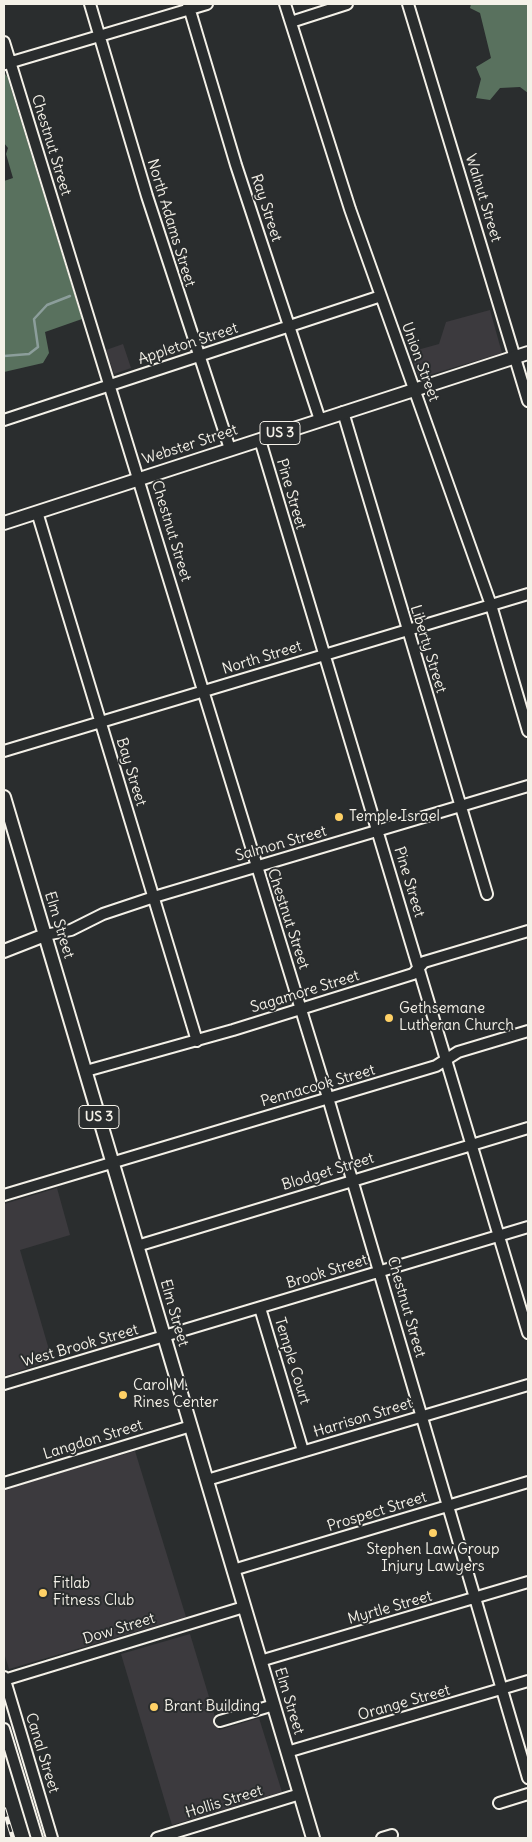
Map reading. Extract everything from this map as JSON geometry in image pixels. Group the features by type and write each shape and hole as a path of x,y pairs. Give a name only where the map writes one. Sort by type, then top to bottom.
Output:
{"main road":[{"name":"Webster Street","path":"4,523 528,353"},
{"name":"Elm Street","path":"4,797 313,1838"},
{"path":"4,941 45,935"},
{"path":"4,951 45,935"}],"street":[{"name":"North Adams Street","path":"90,4 147,196 230,449"},
{"path":"7,64 188,6 207,4"},
{"name":"Union Street","path":"285,4 350,208 491,605 528,731"},
{"path":"291,22 347,4"},
{"name":"Walnut Street","path":"408,4 528,401"},
{"name":"Ray Street","path":"188,6 236,165 320,420"},
{"name":"Chestnut Street","path":"4,42 7,64 139,478 380,1271 528,1778"},
{"name":"Appleton Street","path":"4,420 381,296"},
{"name":"Liberty Street","path":"343,412 487,894"},
{"name":"Pine Street","path":"260,440 528,1332"},
{"name":"Bay Street","path":"37,512 197,1041"},
{"name":"North Street","path":"4,751 528,594"},
{"name":"Salmon Street","path":"45,935 71,930 103,914 154,898 528,786"},
{"name":"Sagamore Street","path":"86,1071 301,1010 412,974 424,962 528,931"},
{"name":"Pennacook Street","path":"4,1195 436,1066 458,1052 528,1031"},
{"name":"Blodget Street","path":"138,1246 528,1128"},
{"name":"Brook Street","path":"164,1337 528,1227"},
{"name":"Temple Court","path":"260,1308 303,1451"},
{"name":"West Brook Street","path":"4,1384 164,1337"},
{"name":"Harrison Street","path":"207,1480 528,1385"},
{"name":"Langdon Street","path":"4,1483 190,1426"},
{"name":"Prospect Street","path":"233,1570 528,1482"},
{"name":"Myrtle Street","path":"260,1661 528,1582"},
{"name":"Dow Street","path":"4,1679 244,1607"},
{"name":"Canal Street","path":"4,1679 52,1838"},
{"name":"Orange Street","path":"287,1752 528,1681"},
{"path":"220,1721 274,1705"},
{"name":"Canal Street","path":"4,1729 37,1838"},
{"name":"Hollis Street","path":"157,1838 300,1794"},
{"path":"499,1803 528,1794"},
{"path":"382,1838 392,1835"}],"shaded area":[{"path":"490,310 502,353 419,378 410,352 439,344 446,322"},
{"path":"123,344 131,368 114,374 106,350"},
{"path":"57,1188 70,1235 20,1250 52,1360 4,1376 4,1204"},
{"path":"135,1451 186,1617 9,1669 4,1653 4,1489"},
{"path":"190,1634 219,1730 259,1718 282,1792 172,1825 121,1654"}],"green space":[{"path":"471,4 528,4 528,93 520,87 500,88 490,100 476,98 481,79 476,67 491,58 480,13 470,8"},
{"path":"4,73 7,76 82,319 45,332 49,353 43,363 4,372 4,181 13,178 6,154 8,148 4,143"}],"waterway":[{"path":"4,356 29,354 38,347 34,319 47,305 70,296"}],"railway":[{"path":"4,1809 13,1838"}],"place":[{"name":"Temple Israel","path":"339,817"},
{"name":"Gethsemane Lutheran Church","path":"389,1018"},
{"name":"Carol M. Rines Center","path":"123,1395"},
{"name":"Stephen Law Group Injury Lawyers","path":"433,1533"},
{"name":"Fitlab Fitness Club","path":"43,1593"},
{"name":"Brant Building","path":"154,1707"}]}
